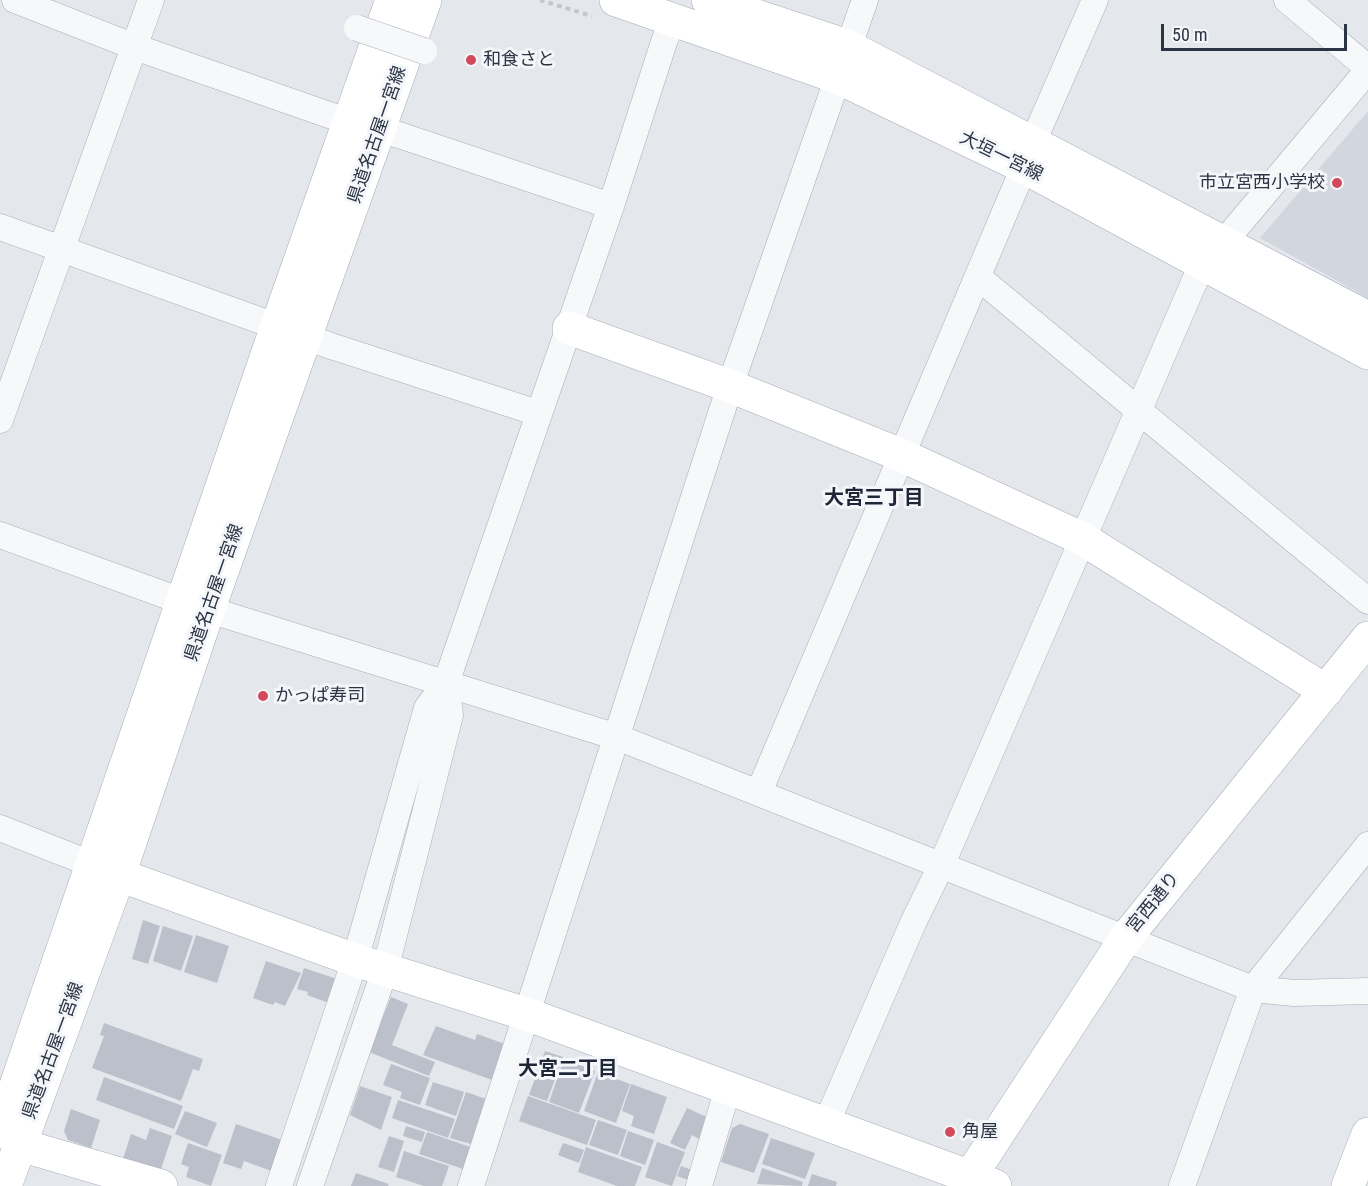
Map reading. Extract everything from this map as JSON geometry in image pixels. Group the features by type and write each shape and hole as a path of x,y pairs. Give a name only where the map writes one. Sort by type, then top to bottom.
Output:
{"main road":[{"name":"県道名古屋一宮線","path":"5,1186 7,1138 104,869 291,331 350,121 392,0"},
{"name":"県道名古屋一宮線","path":"291,331 381,130 425,0"},
{"name":"大垣一宮線","path":"616,0 675,18 837,77 1028,154"},
{"name":"大垣一宮線","path":"708,0 847,46 1028,154 1213,253 1368,353"},
{"name":"大垣一宮線","path":"1213,253 1368,318"},
{"path":"569,328 730,386 901,455 1083,539 1326,691"},
{"name":"宮西通り","path":"976,1183 1125,939 1368,638"},
{"path":"104,869 370,965 529,1015 826,1124 976,1183"},
{"path":"1348,1186 1368,1134"},
{"path":"7,1138 161,1186"}],"street":[{"path":"15,0 135,47 350,121 611,206"},
{"path":"0,420 151,0"},
{"path":"471,1186 529,1015 730,386 847,46 865,0"},
{"path":"759,792 1095,0"},
{"path":"826,1124 913,923 941,867 1139,410 1213,253 1368,69 1287,0"},
{"path":"310,1186 370,965 450,715 446,683 537,413 611,206 665,39 675,18"},
{"path":"357,28 424,51"},
{"path":"0,226 291,331 537,413"},
{"path":"978,277 1368,601"},
{"path":"0,535 196,605 617,737 1252,989 1294,993 1368,991"},
{"path":"0,828 104,869"},
{"path":"1182,1186 1252,989 1368,845"},
{"path":"279,1186 370,965"},
{"path":"699,1186 728,1088"}],"shaded area":[{"name":"市立宮西小学校","path":"1368,111 1368,298 1260,238"}],"building":[{"path":"143,920 160,926 148,964 132,959"},
{"path":"163,926 193,936 181,971 153,961"},
{"path":"196,935 229,946 217,983 184,972"},
{"path":"266,961 301,973 285,1006 275,1002 273,1005 253,998"},
{"path":"304,968 337,979 329,1003 297,989"},
{"path":"391,997 408,1004 392,1045 435,1062 429,1076 369,1052"},
{"path":"104,1023 203,1059 199,1071 193,1069 181,1101 92,1068 104,1036 100,1035"},
{"path":"436,1026 475,1040 477,1034 505,1044 492,1080 423,1055"},
{"path":"545,1051 563,1057 547,1101 529,1095"},
{"path":"564,1059 595,1071 579,1113 549,1102"},
{"path":"391,1064 430,1078 420,1105 400,1098 402,1092 383,1085"},
{"path":"598,1072 630,1084 616,1123 584,1111"},
{"path":"104,1077 183,1106 174,1129 96,1100"},
{"path":"433,1082 464,1092 456,1116 425,1105"},
{"path":"631,1084 667,1097 654,1134 631,1126 634,1116 622,1111"},
{"path":"360,1086 392,1097 381,1130 350,1115"},
{"path":"466,1092 489,1100 474,1145 450,1138"},
{"path":"528,1096 596,1120 587,1145 519,1121"},
{"path":"398,1100 455,1119 448,1138 392,1118"},
{"path":"687,1108 709,1118 699,1139 692,1135 685,1150 670,1143"},
{"path":"71,1109 100,1120 91,1148 68,1140 64,1131"},
{"path":"185,1111 217,1123 207,1147 175,1134"},
{"path":"598,1120 627,1130 618,1155 589,1145"},
{"path":"236,1124 288,1142 277,1173 244,1161 241,1169 223,1163"},
{"path":"740,1124 769,1134 754,1173 721,1162 732,1128"},
{"path":"406,1126 425,1132 422,1142 403,1136"},
{"path":"150,1128 172,1136 160,1172 123,1159 131,1134 146,1140"},
{"path":"628,1131 654,1140 645,1165 620,1156"},
{"path":"427,1132 473,1148 466,1170 419,1154"},
{"path":"389,1136 404,1141 394,1172 378,1167"},
{"path":"771,1138 815,1153 805,1179 762,1164"},
{"path":"657,1142 685,1152 672,1186 645,1177"},
{"path":"188,1143 222,1155 211,1186 186,1177 189,1167 181,1164"},
{"path":"563,1143 584,1150 579,1163 558,1155"},
{"path":"586,1147 642,1167 635,1186 617,1186 578,1172"},
{"path":"404,1151 449,1166 442,1186 424,1186 396,1177"},
{"path":"681,1166 692,1170 688,1180 677,1176"},
{"path":"762,1168 803,1182 802,1186 757,1184"},
{"path":"356,1173 389,1184 388,1186 351,1186"},
{"path":"812,1174 837,1182 836,1186 808,1186"}],"place":[{"name":"和食さと","path":"471,60"},
{"name":"市立宮西小学校","path":"1337,183"},
{"name":"かっぱ寿司","path":"263,696"},
{"name":"角屋","path":"950,1132"}],"district":[{"name":"大宮三丁目","path":"874,499"},
{"name":"大宮二丁目","path":"568,1070"}]}
